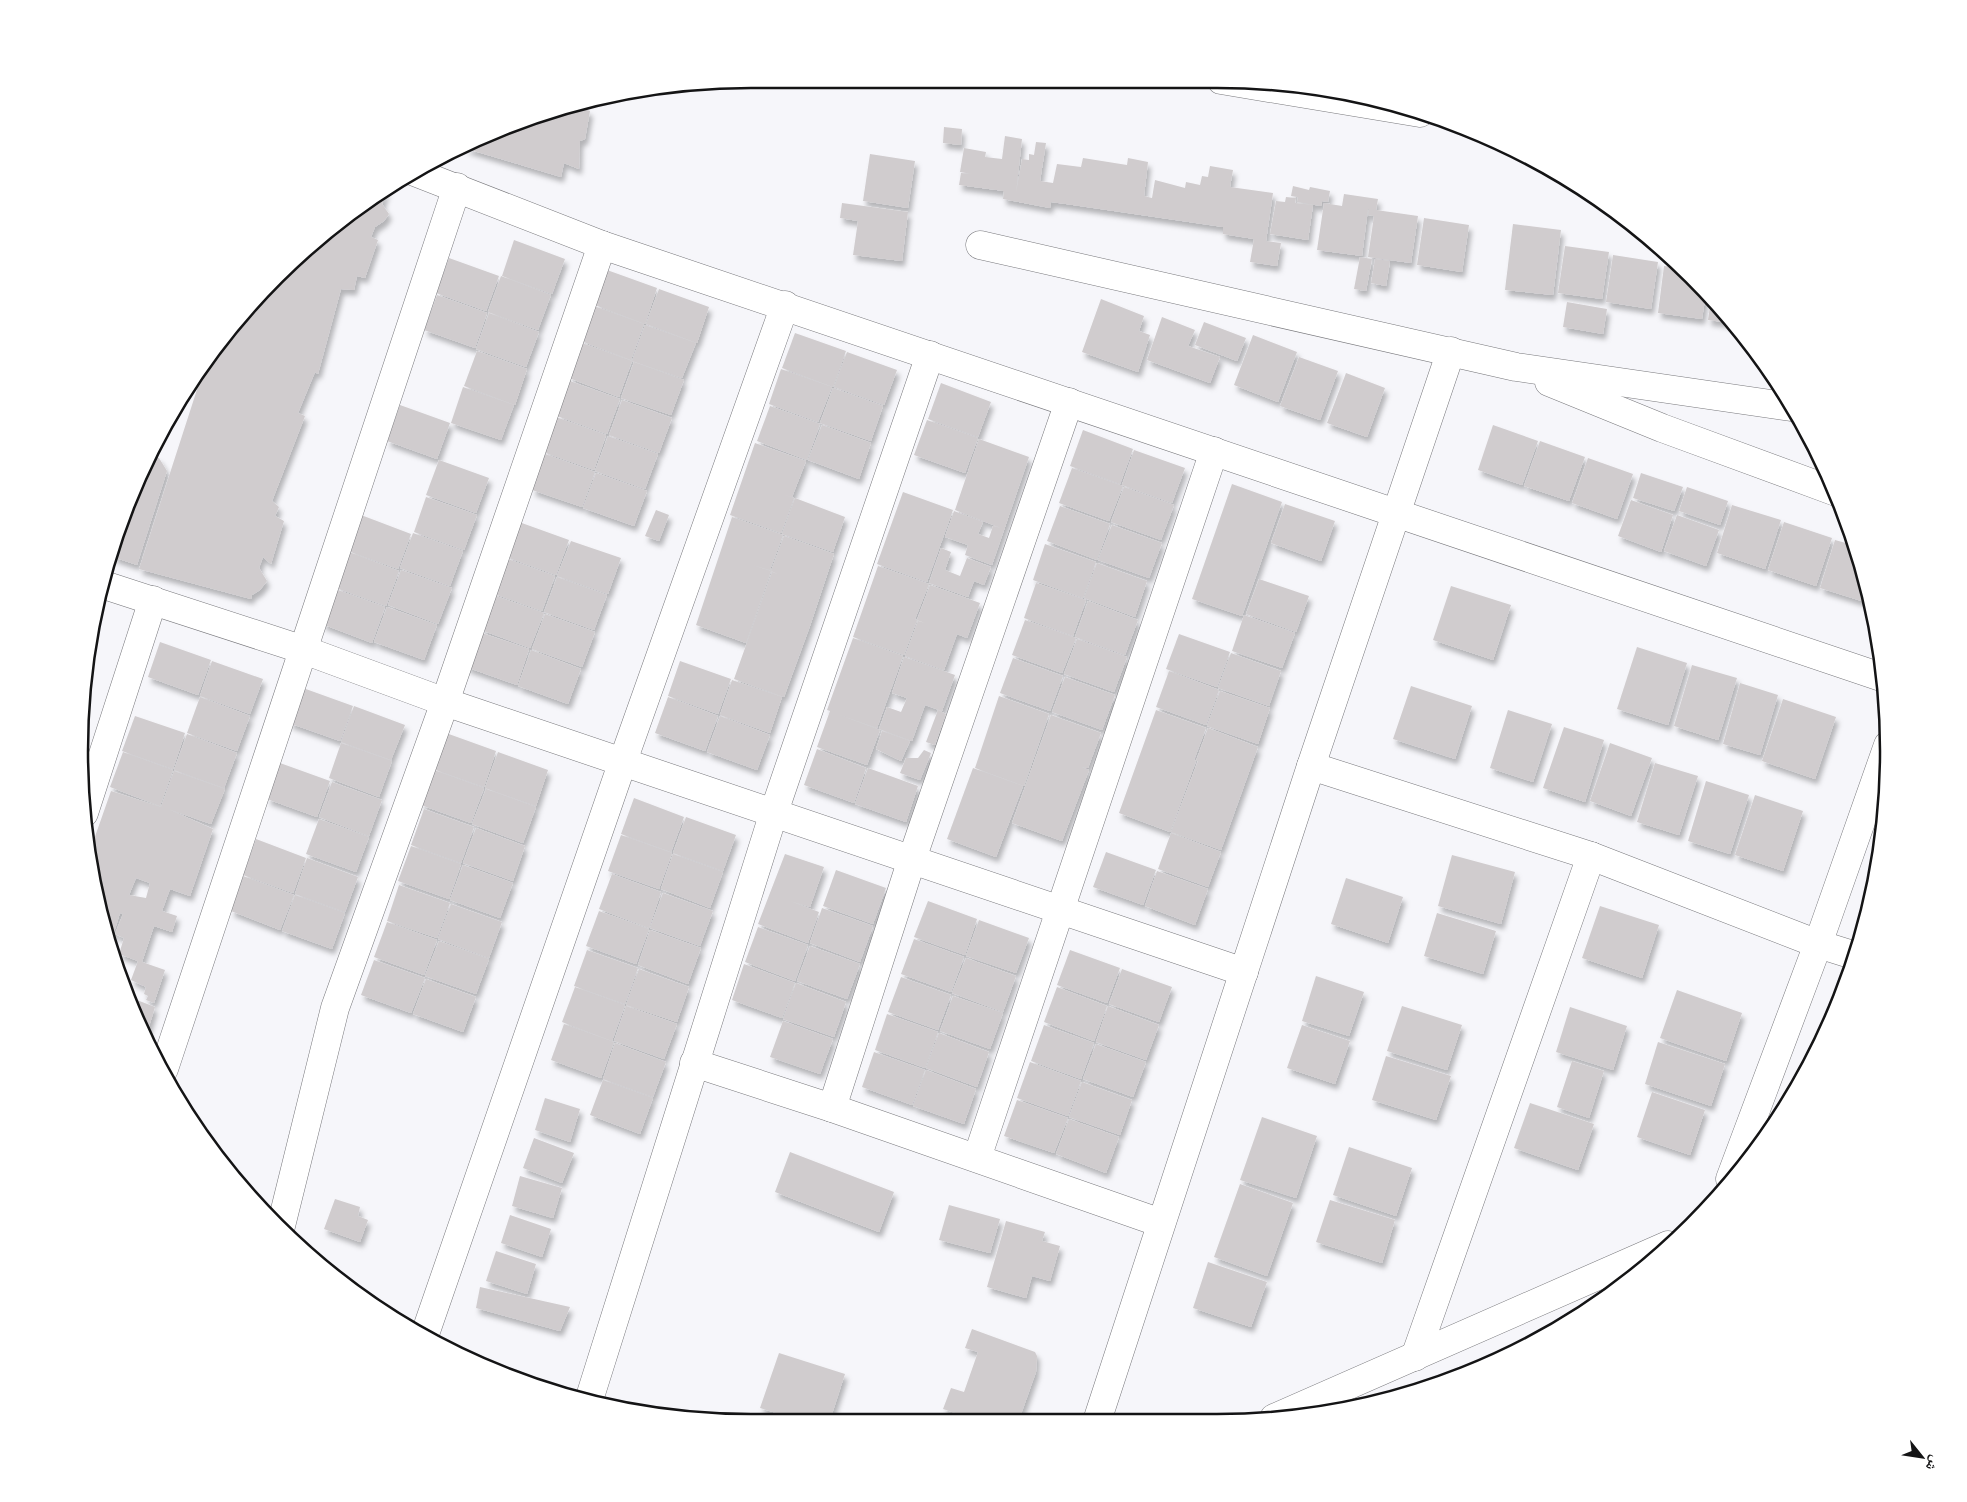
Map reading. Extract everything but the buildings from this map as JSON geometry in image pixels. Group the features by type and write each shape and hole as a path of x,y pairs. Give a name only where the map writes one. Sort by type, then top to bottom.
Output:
{"street":[{"path":"422,175 602,245 785,305 1875,675"},
{"path":"166,1063 457,187"},
{"path":"282,1220 335,1008 445,702 602,245"},
{"path":"980,245 1451,351 1516,368 1783,406"},
{"path":"426,1330 623,760 785,305"},
{"path":"1099,1414 1311,766 1451,351"},
{"path":"591,1395 774,812 930,355"},
{"path":"1516,368 1618,410 1825,488"},
{"path":"832,1108 912,859 1069,402"},
{"path":"977,1158 1214,451"},
{"path":"108,585 304,650 445,702 623,760 1244,972"},
{"path":"89,798 153,600"},
{"path":"1311,766 1591,856 1818,944 1847,953"},
{"path":"1736,1162 1818,944 1879,770"},
{"path":"1415,1356 1591,856"},
{"path":"694,1063 832,1108 1161,1223"},
{"path":"1292,1410 1649,1253"}]}
